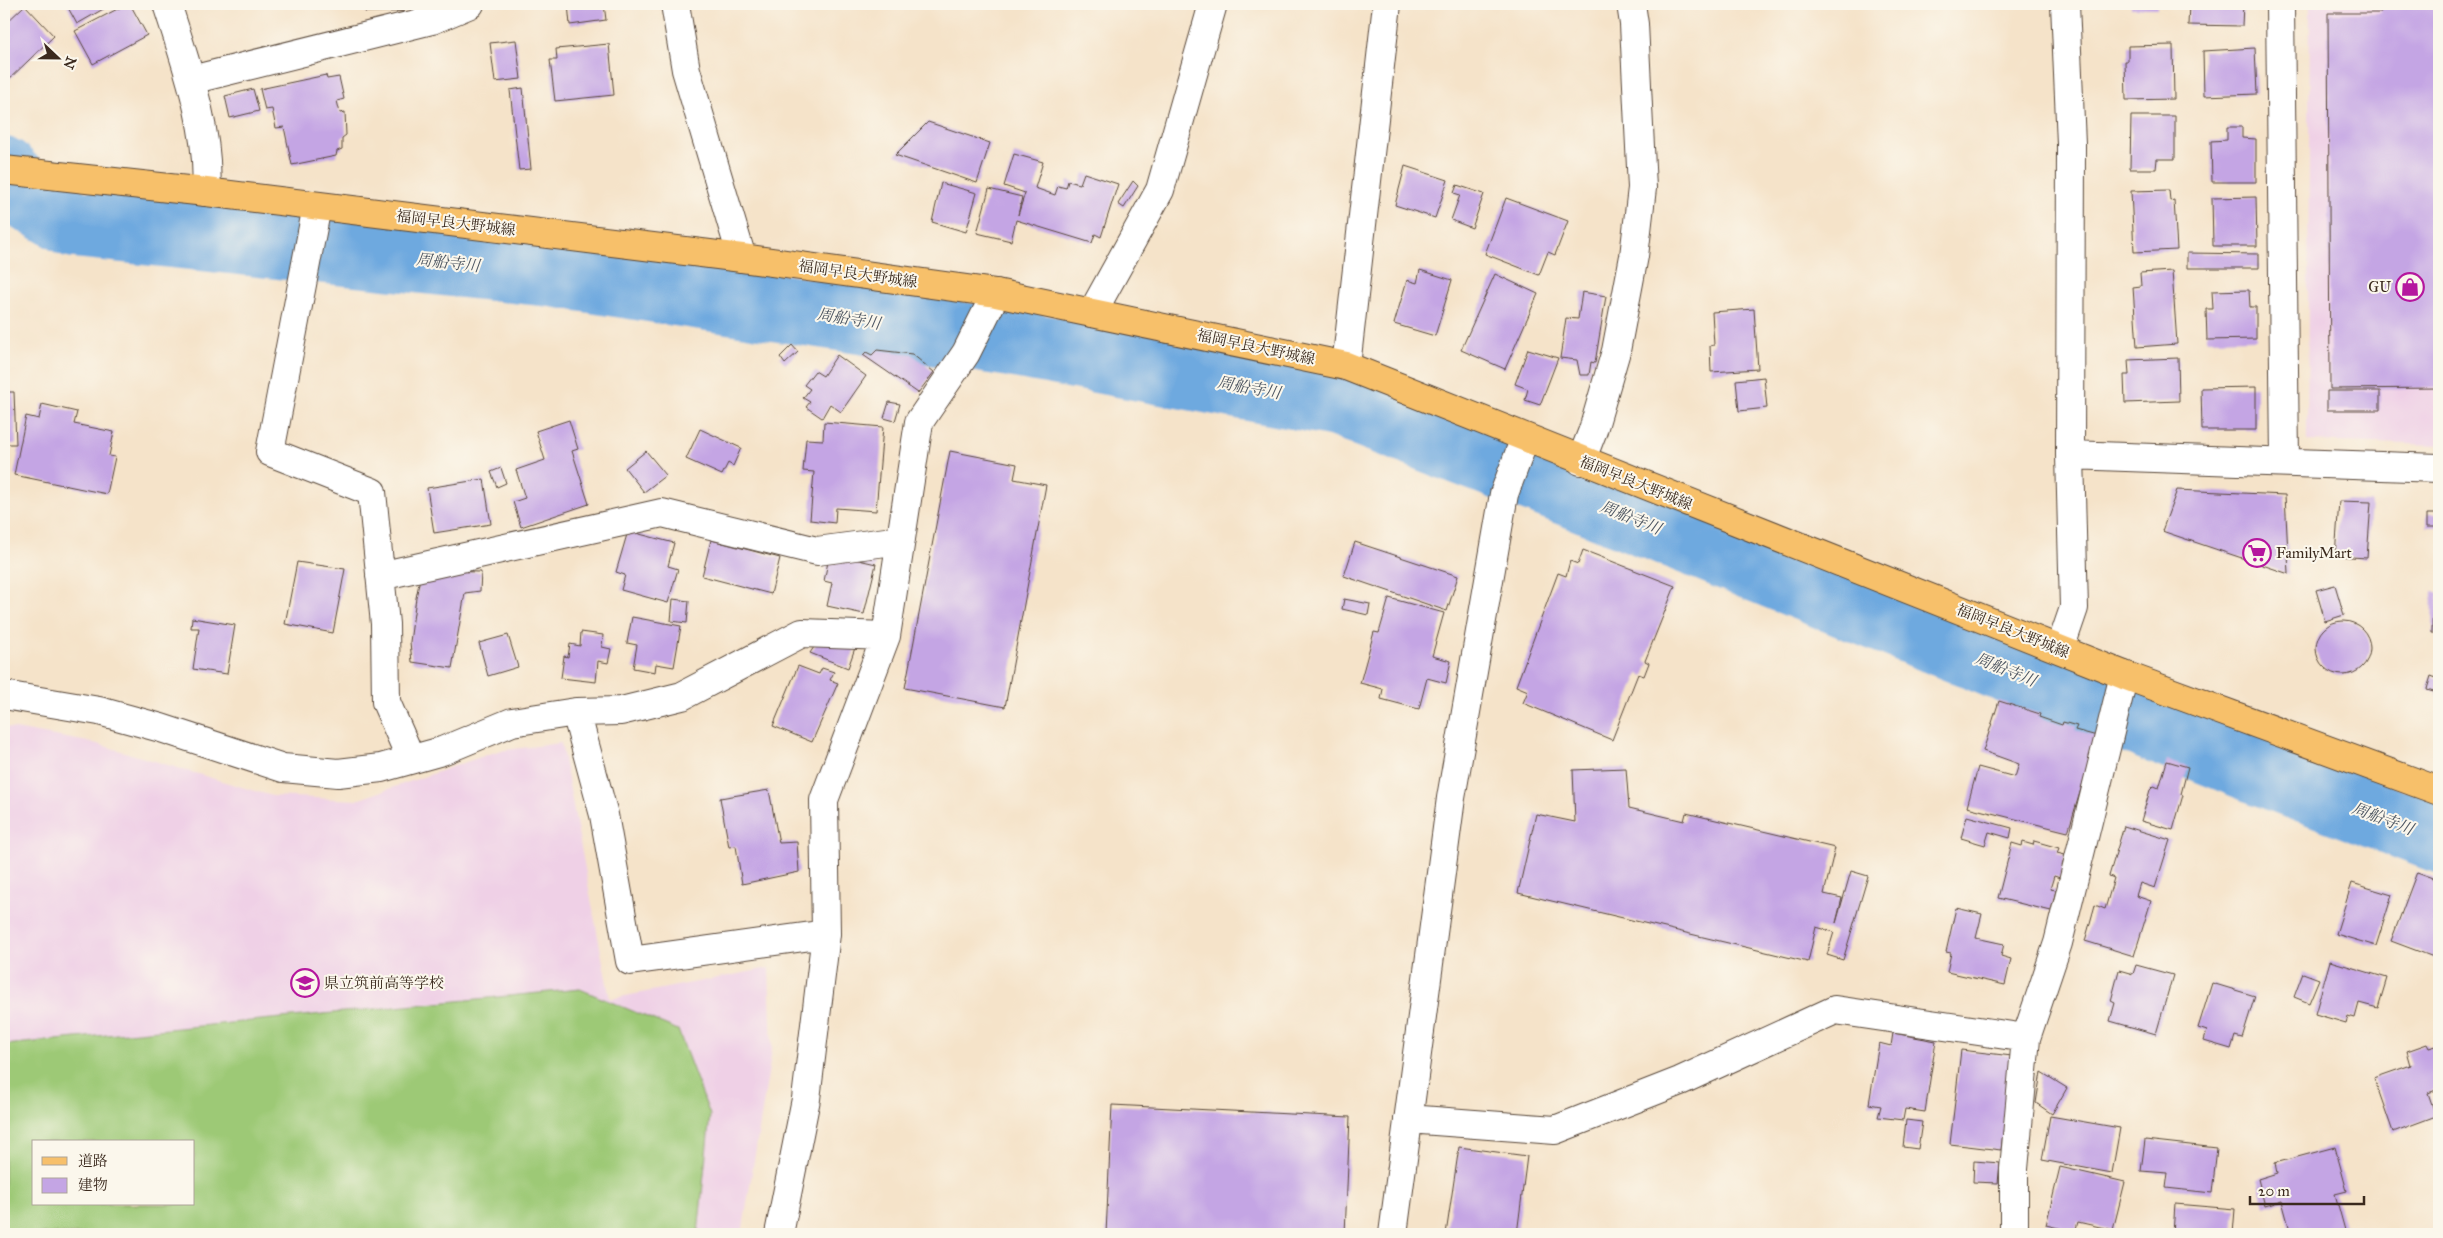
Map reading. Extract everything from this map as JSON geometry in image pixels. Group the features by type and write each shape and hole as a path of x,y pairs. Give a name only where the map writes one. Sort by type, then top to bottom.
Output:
{"main road":[{"name":"福岡早良大野城線","path":"13,171 206,192 742,258 996,293 1346,366 1581,461 2124,675 2379,767 2439,791"}],"street":[{"path":"167,4 191,80 208,168 206,192"},
{"path":"191,80 432,20 470,4"},
{"path":"675,4 686,70 742,258"},
{"path":"1092,313 1160,190 1213,4"},
{"path":"1346,366 1387,4"},
{"path":"1581,461 1593,430 1616,351 1634,256 1642,188 1634,24 1631,4"},
{"path":"2060,649 2074,608 2070,455 2070,144 2065,4"},
{"path":"2280,4 2285,461"},
{"path":"316,206 270,452 372,492 385,624 386,702 411,759"},
{"path":"779,1234 806,1099 826,934 824,800 886,636 919,422 966,353 996,293"},
{"path":"1393,1234 1451,798 1504,494 1525,438"},
{"path":"2070,455 2285,461 2439,468"},
{"path":"380,576 662,513 817,552 901,540"},
{"path":"4,695 99,711 283,768 338,773 381,768 442,751 512,722 576,712 621,711 682,696 802,632 886,636"},
{"path":"2014,1234 2014,1169 2026,1038 2058,943 2124,675"},
{"path":"576,712 604,815 630,961 826,934"},
{"path":"1408,1119 1555,1130 1680,1081 1835,1010 2026,1038"}],"shaded area":[{"path":"2310,4 2439,4 2439,445 2307,441"},
{"name":"県立筑前高等学校","path":"4,727 94,743 272,796 357,800 498,751 561,743 610,999 769,968 772,1050 742,1234 4,1234"}],"green space":[{"path":"580,989 678,1030 710,1115 698,1234 4,1234 4,1045"}],"building":[{"path":"66,4 112,4 77,24"},
{"path":"130,4 147,35 93,64 75,31"},
{"path":"365,4 451,4 451,11 365,12"},
{"path":"568,4 604,4 606,20 570,25"},
{"path":"2131,4 2158,4 2158,8 2131,8"},
{"path":"2189,4 2243,4 2242,26 2188,25"},
{"path":"2381,4 2439,4 2439,388 2330,389 2328,13 2381,13"},
{"path":"25,5 54,36 4,84 4,25"},
{"path":"516,40 521,79 495,82 490,43"},
{"path":"609,44 614,95 555,101 550,60 557,60 556,49"},
{"path":"2173,45 2174,99 2126,100 2125,61 2128,61 2128,46"},
{"path":"2255,48 2257,94 2204,96 2203,51"},
{"path":"326,75 327,79 339,77 344,99 337,101 340,113 345,112 346,135 342,138 342,149 337,151 336,156 292,165 284,127 276,128 272,109 265,110 260,89"},
{"path":"523,88 531,169 519,170 510,90"},
{"path":"253,89 259,111 230,118 225,96"},
{"path":"2131,116 2175,116 2175,159 2157,159 2156,169 2130,169"},
{"path":"928,122 990,143 977,183 895,155"},
{"path":"2227,127 2242,127 2242,138 2256,139 2256,182 2212,182 2211,141 2227,140"},
{"path":"1014,154 1043,162 1035,188 1055,195 1058,186 1066,188 1068,181 1080,184 1084,173 1118,184 1101,237 1095,234 1092,243 1016,220 1011,241 977,233 989,189 1022,197 1018,215 1025,193 1004,186"},
{"path":"1405,166 1448,180 1435,218 1395,205"},
{"path":"1133,181 1138,186 1124,208 1118,204"},
{"path":"941,183 977,193 966,232 932,222"},
{"path":"1457,185 1484,194 1472,228 1451,220 1460,195 1454,193"},
{"path":"2169,190 2170,201 2174,200 2177,250 2134,252 2131,191"},
{"path":"2256,197 2257,246 2213,246 2212,198"},
{"path":"1506,198 1568,221 1555,255 1548,252 1539,275 1485,254"},
{"path":"2187,253 2259,254 2259,268 2187,268"},
{"path":"1420,270 1452,280 1435,336 1394,324 1407,280 1417,283"},
{"path":"2172,271 2177,344 2137,347 2133,287 2141,286 2140,273"},
{"path":"1495,274 1538,294 1505,369 1461,350"},
{"path":"2249,290 2250,307 2256,307 2256,339 2207,340 2206,309 2213,309 2212,291"},
{"path":"1582,292 1606,296 1595,363 1591,362 1589,375 1580,375 1577,360 1560,358 1566,318 1578,319"},
{"path":"1754,309 1758,369 1711,372 1710,346 1714,345 1712,312"},
{"path":"792,345 798,352 785,364 780,357"},
{"path":"1528,349 1558,358 1540,405 1525,400 1528,389 1515,384"},
{"path":"877,350 912,354 934,372 918,393 863,355 866,352 872,355"},
{"path":"837,355 866,376 841,412 830,404 822,418 806,407 810,402 803,398 810,389 804,385 815,371 823,376"},
{"path":"2178,358 2179,401 2125,403 2124,375 2129,375 2128,360"},
{"path":"1764,377 1767,408 1739,411 1736,380"},
{"path":"2256,387 2256,430 2202,430 2201,388"},
{"path":"2327,391 2380,391 2380,410 2327,410"},
{"path":"4,392 14,392 16,444 4,444"},
{"path":"889,402 900,404 895,421 884,418"},
{"path":"42,404 77,412 74,424 114,432 109,456 115,457 107,494 14,475 26,416 39,419"},
{"path":"569,420 578,449 572,451 589,504 521,527 513,502 525,498 516,470 545,460 536,431"},
{"path":"824,422 883,427 876,511 836,508 835,523 810,520 814,472 803,471 806,439 823,440"},
{"path":"700,429 741,448 733,466 728,463 722,475 686,459"},
{"path":"646,451 666,475 644,492 625,468"},
{"path":"950,451 1017,464 1014,479 1046,485 1005,707 905,688"},
{"path":"501,468 506,483 497,487 491,472"},
{"path":"484,479 491,524 434,533 427,488"},
{"name":"FamilyMart","path":"2177,490 2285,495 2289,574 2162,531"},
{"path":"2339,501 2371,502 2367,558 2335,556"},
{"path":"2427,514 2439,514 2439,527 2427,527"},
{"path":"628,531 674,543 668,566 678,569 668,603 621,590 625,575 616,572"},
{"path":"711,540 780,558 771,594 702,576"},
{"path":"1355,542 1458,576 1447,611 1344,576"},
{"path":"1583,550 1675,586 1645,661 1649,663 1644,676 1638,674 1612,740 1523,703 1528,691 1516,686 1558,573 1566,576 1570,561 1578,564"},
{"path":"837,555 876,564 864,614 827,606 832,583 824,581 828,562 835,563"},
{"path":"297,562 345,569 333,633 285,624"},
{"path":"427,571 481,572 480,591 465,593 452,668 412,662 410,642 416,598 420,578"},
{"path":"2335,585 2344,615 2325,621 2316,590"},
{"path":"2433,592 2439,593 2439,633 2432,633"},
{"path":"1389,598 1444,613 1432,656 1451,661 1446,683 1427,678 1419,709 1381,699 1383,689 1360,683 1374,632 1379,633"},
{"path":"673,599 689,601 687,623 671,621"},
{"path":"1344,599 1370,604 1368,615 1342,609"},
{"path":"632,617 681,626 674,667 656,664 655,672 633,668 637,645 627,643"},
{"path":"192,618 235,625 227,674 193,669 199,628 191,628"},
{"path":"2338,621 2348,621 2362,629 2368,638 2370,648 2368,658 2362,667 2348,675 2338,675 2328,670 2321,663 2316,653 2316,643 2321,633 2328,626"},
{"path":"581,632 603,635 602,647 611,649 608,663 598,661 596,682 561,678 564,656 568,657 570,644 580,646"},
{"path":"508,635 518,667 488,676 479,643"},
{"path":"818,641 856,645 848,668 810,653"},
{"path":"798,666 819,674 822,668 834,672 830,680 838,683 812,742 773,726"},
{"path":"2431,676 2439,679 2439,697 2436,696 2437,692 2427,689"},
{"path":"1999,701 2040,714 2039,717 2062,725 2063,722 2077,726 2075,730 2097,736 2068,832 1967,807 1978,767 2015,777 2019,764 1983,751"},
{"path":"2167,761 2188,767 2181,794 2183,795 2173,830 2141,821 2150,790 2154,786 2159,788"},
{"path":"1626,768 1629,808 1684,821 1686,813 1835,848 1824,894 1842,898 1836,923 1851,871 1868,876 1843,960 1827,955 1834,932 1816,927 1808,962 1518,893 1536,814 1575,822 1573,770"},
{"path":"769,790 779,843 797,842 799,872 742,884 736,846 729,847 720,798"},
{"path":"1967,816 2012,828 2010,838 1989,832 1985,845 1961,838"},
{"path":"2124,826 2170,840 2155,888 2140,883 2136,896 2151,901 2134,956 2085,941 2095,905 2105,909 2114,878 2109,876"},
{"path":"2034,841 2059,848 2057,853 2065,855 2060,878 2054,876 2050,889 2056,890 2051,911 1998,898 2012,843 2022,846 2023,842 2033,845"},
{"path":"2417,872 2439,880 2439,959 2391,941"},
{"path":"2352,883 2392,895 2376,946 2336,934"},
{"path":"1956,908 1982,914 1976,938 2004,944 2001,956 2011,959 2005,985 1947,972 1951,953 1946,952"},
{"path":"2330,961 2387,978 2378,1008 2359,1003 2355,1018 2348,1016 2346,1023 2315,1014"},
{"path":"2136,965 2173,975 2156,1034 2110,1021 2115,1003 2111,1001 2119,970 2133,974"},
{"path":"2303,973 2319,979 2309,1003 2294,997"},
{"path":"2212,983 2255,996 2242,1038 2235,1036 2231,1049 2204,1041 2207,1031 2198,1028"},
{"path":"1893,1033 1936,1041 1925,1112 1905,1109 1903,1120 1878,1117 1881,1106 1869,1104 1879,1043 1891,1046"},
{"path":"2427,1044 2429,1048 2436,1046 2439,1055 2439,1089 2428,1093 2436,1116 2393,1132 2374,1078 2411,1065 2407,1051"},
{"path":"1961,1050 2012,1056 2001,1150 1950,1144"},
{"path":"2041,1072 2067,1088 2052,1114 2036,1103"},
{"path":"1112,1105 1350,1117 1345,1234 1106,1234"},
{"path":"2050,1116 2120,1128 2112,1173 2042,1160"},
{"path":"1906,1120 1922,1122 1918,1149 1903,1147"},
{"path":"2145,1140 2217,1148 2212,1193 2166,1188 2168,1173 2141,1171"},
{"path":"1459,1147 1527,1156 1517,1234 1446,1234"},
{"path":"2335,1147 2347,1191 2335,1194 2346,1234 2291,1234 2282,1201 2265,1206 2258,1179 2277,1173 2275,1163"},
{"path":"1974,1161 2000,1163 1998,1183 1973,1182"},
{"path":"2060,1167 2125,1182 2113,1230 2078,1222 2075,1232 2046,1225"},
{"path":"2175,1204 2235,1209 2233,1234 2173,1234"}],"waterway":[{"name":"周船寺川","path":"4,171 31,199 74,224 551,273 1010,343 1337,403 1591,501 2249,767 2439,839"}],"place":[{"name":"GU","path":"2410,287"},
{"name":"FamilyMart","path":"2257,553"},
{"name":"県立筑前高等学校","path":"305,983"}]}
